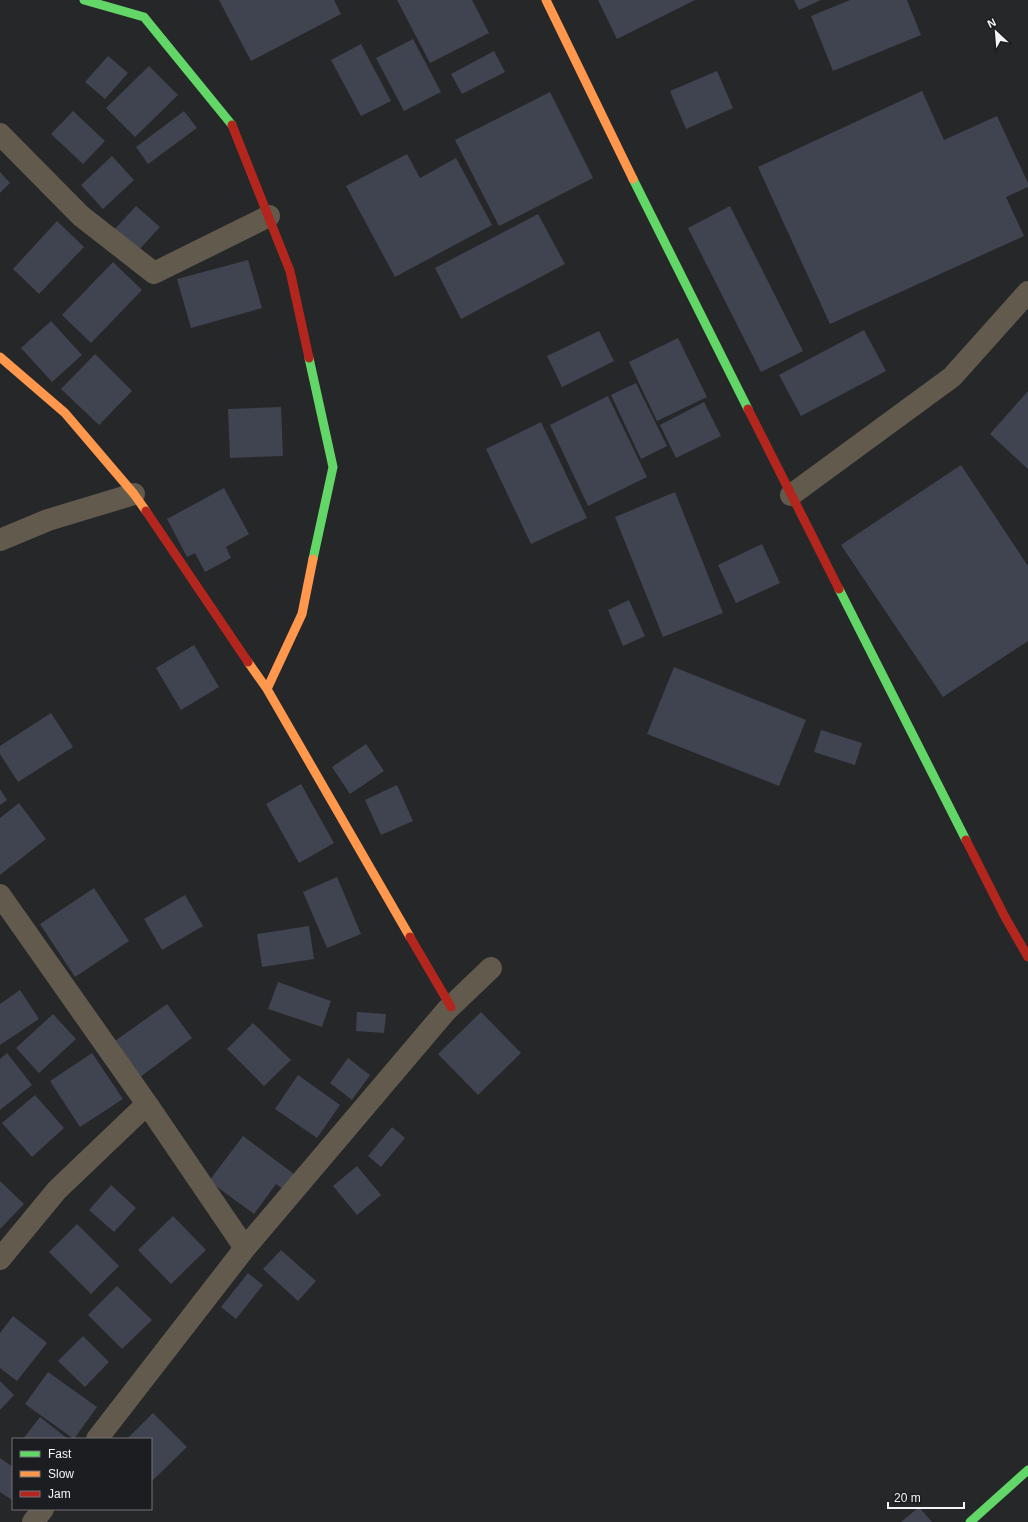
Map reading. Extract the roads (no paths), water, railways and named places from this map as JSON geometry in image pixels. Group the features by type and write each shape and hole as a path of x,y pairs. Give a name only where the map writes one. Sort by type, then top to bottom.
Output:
{"street":[{"path":"84,0 144,17 235,128 290,271 333,467 302,614 267,689"},
{"path":"546,0 682,279 1001,910 1028,957"},
{"path":"0,134 81,216 154,272 269,216"},
{"path":"792,495 952,377 1028,292"},
{"path":"0,357 65,413 134,494 267,689 451,1006"},
{"path":"0,540 48,520 134,494"},
{"path":"0,895 245,1248"},
{"path":"98,1438 245,1248 451,1006 491,968"},
{"path":"0,1259 57,1190 146,1104"},
{"path":"970,1522 1028,1470"},
{"path":"33,1522 42,1510"}]}
